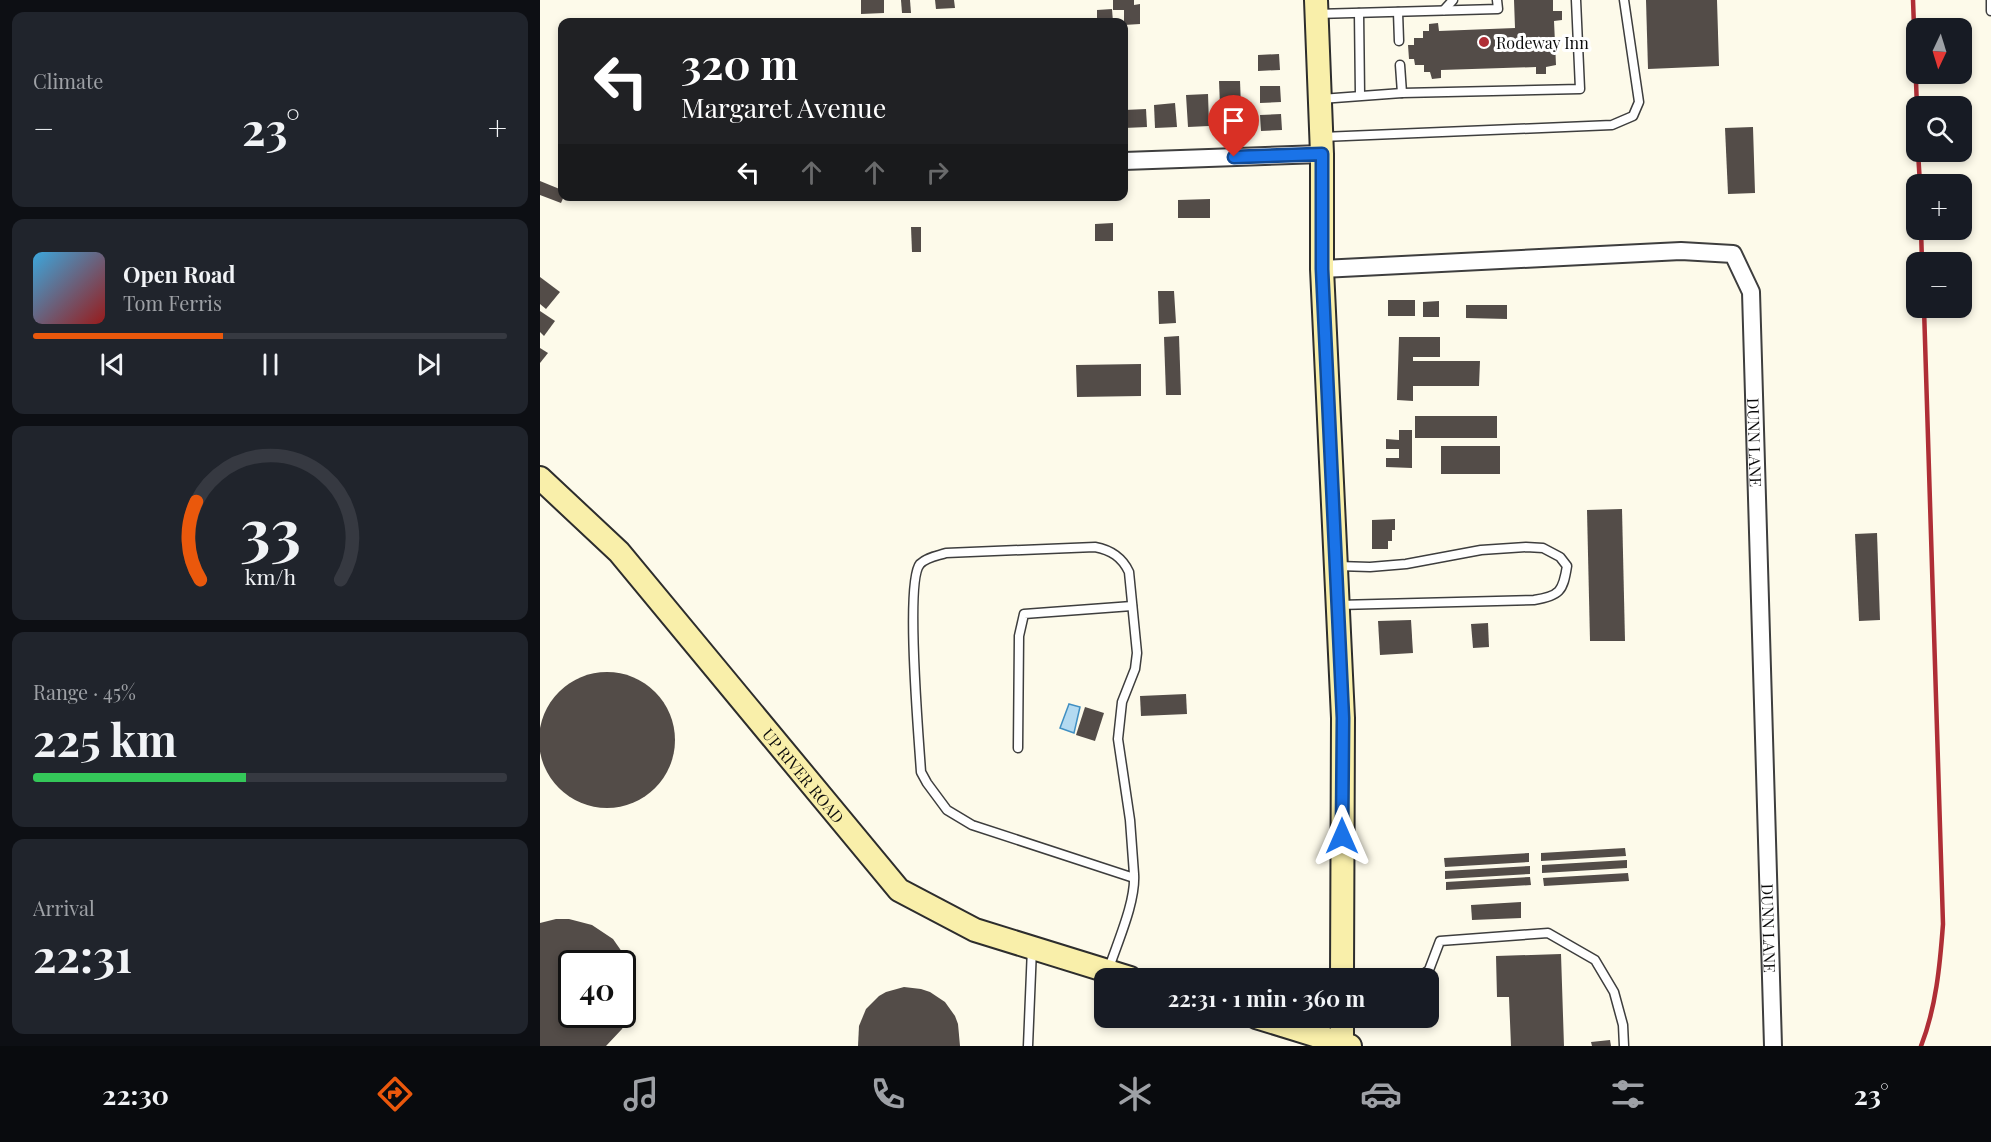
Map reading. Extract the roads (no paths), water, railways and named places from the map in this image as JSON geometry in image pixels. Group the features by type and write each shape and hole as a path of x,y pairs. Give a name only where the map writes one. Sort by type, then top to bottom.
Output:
{"street":[{"path":"1316,7 1322,145 1322,269 1343,718 1342,968"},
{"path":"1128,161 1322,145"},
{"name":"DUNN LANE","path":"1322,269 1681,251 1733,254 1751,292 1773,1046"},
{"name":"UP RIVER ROAD","path":"540,478 619,552 899,890 975,930 1098,968"},
{"path":"1291,1028 1344,1045 1343,1028"}],"lane":[{"path":"1444,10 1453,0"},
{"path":"1316,7 1359,13 1498,9 1497,0"},
{"path":"1320,99 1402,93 1580,89 1576,0"},
{"path":"1322,145 1612,125 1632,116 1639,102 1624,0"},
{"path":"1991,0 1991,11"},
{"path":"1398,12 1399,41"},
{"path":"1359,13 1360,95"},
{"path":"1400,65 1402,93"},
{"path":"1109,968 1131,902 1134,878 1130,820 1118,739 1122,702 1135,669 1137,653 1125,562 1106,549 1073,547 946,554 929,558 919,565 914,581 913,615 921,772 927,783 947,810 972,825 1134,878"},
{"path":"1336,566 1370,567 1406,564 1481,550 1526,547 1543,548 1560,557 1567,566 1564,584 1559,592 1549,598 1338,605"},
{"path":"1018,748 1019,636 1024,614 1132,606"},
{"path":"1430,968 1440,941 1548,933 1597,961 1614,992 1623,1025 1624,1046"},
{"path":"1028,1046 1032,948"}],"water":[{"path":"1069,704 1080,707 1074,733 1060,728"}],"railway":[{"path":"1913,0 1917,96"},
{"path":"1919,162 1919,174"},
{"path":"1921,240 1922,252"},
{"path":"1921,1046 1934,1002 1943,924 1924,318"}],"place":[{"name":"Rodeway Inn","path":"1484,42"}]}
